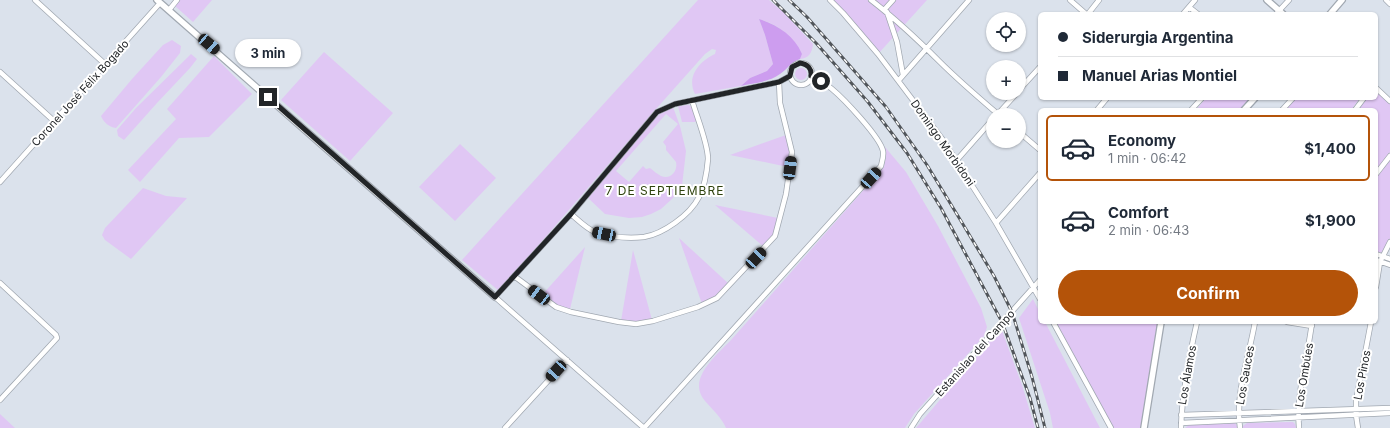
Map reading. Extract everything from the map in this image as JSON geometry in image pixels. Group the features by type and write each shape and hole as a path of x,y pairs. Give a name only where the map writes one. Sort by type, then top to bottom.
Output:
{"street":[{"path":"35,0 106,65"},
{"path":"168,10 177,0"},
{"name":"Domingo Morbidoni","path":"830,0 848,19 898,80 943,140 996,223 1038,295"},
{"path":"871,0 903,25 940,62 990,108"},
{"path":"885,11 893,0"},
{"path":"898,80 969,0"},
{"path":"1070,0 1085,12"},
{"path":"1089,12 1099,0"},
{"path":"1185,12 1195,0"},
{"path":"1267,0 1278,12"},
{"path":"1280,12 1289,0"},
{"path":"1332,12 1342,0"},
{"path":"1386,0 1390,4"},
{"path":"159,1 644,428 881,166 883,151 878,138 834,90 811,76"},
{"name":"Coronel José Félix Bogado","path":"0,182 2,176 106,65 159,1"},
{"path":"1190,7 1196,12"},
{"path":"885,11 897,42 903,75"},
{"path":"800,63 809,66 812,73 809,81 802,84 794,82 790,76 792,67 800,63"},
{"path":"1026,82 1038,69"},
{"path":"0,72 54,121"},
{"path":"495,297 571,214 653,116 664,108 692,100 779,82 790,76"},
{"path":"514,276 556,307 583,315 636,324 660,320 698,307 717,298 776,236 786,194 792,152 780,103 779,82"},
{"path":"1378,90 1390,101"},
{"path":"571,214 594,232 630,238 646,237 673,225 681,219 699,198 706,176 708,157 704,137 692,100"},
{"path":"1004,108 1011,100"},
{"path":"1098,108 1105,100"},
{"path":"1193,108 1200,100"},
{"path":"1246,108 1253,100"},
{"path":"1284,108 1291,100"},
{"path":"956,161 986,127"},
{"path":"1026,138 1038,148"},
{"path":"1378,171 1390,156"},
{"path":"996,223 1038,175"},
{"path":"1390,242 1378,261 1390,265"},
{"path":"1378,255 1390,259"},
{"name":"Estanislao del Campo","path":"911,428 920,414 1038,282"},
{"path":"0,400 57,338 56,335 1,286"},
{"path":"1054,324 1111,428"},
{"path":"1144,428 1161,324"},
{"name":"Los Álamos","path":"1181,426 1181,415 1189,359 1197,324"},
{"name":"Los Sauces","path":"1240,428 1239,413 1246,365 1255,324"},
{"name":"Los Ombúes","path":"1299,428 1298,412 1300,393 1312,324"},
{"name":"Los Pinos","path":"1358,428 1356,409 1371,324"},
{"path":"505,428 567,360"},
{"path":"1181,415 1390,408"},
{"path":"1181,426 1239,420 1390,413"}],"shaded area":[{"path":"180,0 212,0 193,22 175,6"},
{"path":"698,0 769,0 784,13 813,44 812,50 806,58 800,59 802,54 780,28 759,19 773,64 767,71 750,78 741,86 695,94 692,81 693,75 704,61 715,54 716,50 712,49 705,54 499,291 462,260"},
{"path":"830,0 927,0 878,54"},
{"path":"759,19 772,24 790,36 799,47 802,54 800,59 776,77 766,81 741,86 750,78 767,71 773,64"},
{"path":"172,40 181,46 180,53 116,128 111,127 101,116 163,45"},
{"path":"324,52 393,113 350,161 281,100"},
{"path":"191,54 197,59 190,68 124,140 118,136 117,130 136,108"},
{"path":"214,56 252,94 209,137 179,138 140,182 128,170 176,119 167,109"},
{"path":"799,68 803,68 807,74 803,80 799,80 795,76 795,72"},
{"path":"1378,93 1390,103 1390,152 1378,168 1378,108 1358,108 1364,100 1378,100"},
{"path":"1204,100 1248,100 1241,108 1198,108"},
{"path":"1294,100 1358,100 1352,108 1287,108"},
{"path":"689,105 695,114 696,121 682,122 678,106"},
{"path":"673,107 680,126 686,151 682,186 673,198 661,209 651,214 642,217 629,218 605,214 587,197 657,116","holes":["666,114 678,124 663,142 666,146 666,150 676,162 676,169 671,176 661,176 650,168 646,169 643,166 629,182 616,171"]},
{"path":"786,135 791,152 788,167 730,155"},
{"path":"460,144 496,178 455,221 419,187"},
{"path":"885,147 906,172 938,226 981,308 987,327 984,336 914,414 905,428 726,428 700,393 699,384 701,376 712,360 884,167 886,156"},
{"path":"1390,159 1390,239 1381,253 1378,252 1378,174"},
{"path":"143,188 166,196 187,198 131,259 105,240 102,235 105,228"},
{"path":"715,205 778,218 773,235 764,247"},
{"path":"679,238 729,284 716,297 702,304"},
{"path":"585,247 570,309 556,305 542,295"},
{"path":"633,250 652,320 635,323 621,321"},
{"path":"1033,299 1038,309 1038,324 1046,324 1100,428 1053,428 1050,413 1019,318"},
{"path":"1057,324 1158,324 1141,428 1113,428"},
{"path":"1001,328 1022,385 1035,428 916,428"},
{"path":"0,414 15,428 0,428"},
{"path":"1293,422 1296,428 1243,428 1243,426 1247,423"},
{"path":"1235,423 1238,428 1185,428 1189,425"}],"railway":[{"path":"773,0 816,43 868,102 907,153 941,208 1002,322 1030,398 1038,428"},
{"path":"789,0 807,17 886,107 927,165 994,276 1012,312 1032,377 1045,428"}],"district":[{"name":"7 DE SEPTIEMBRE","path":"665,190"}],"route":[{"path":"268,97 495,297 571,214 657,112 675,104 779,82 790,76 792,67 797,63 803,63 809,66 812,73 811,76 821,81"}]}
